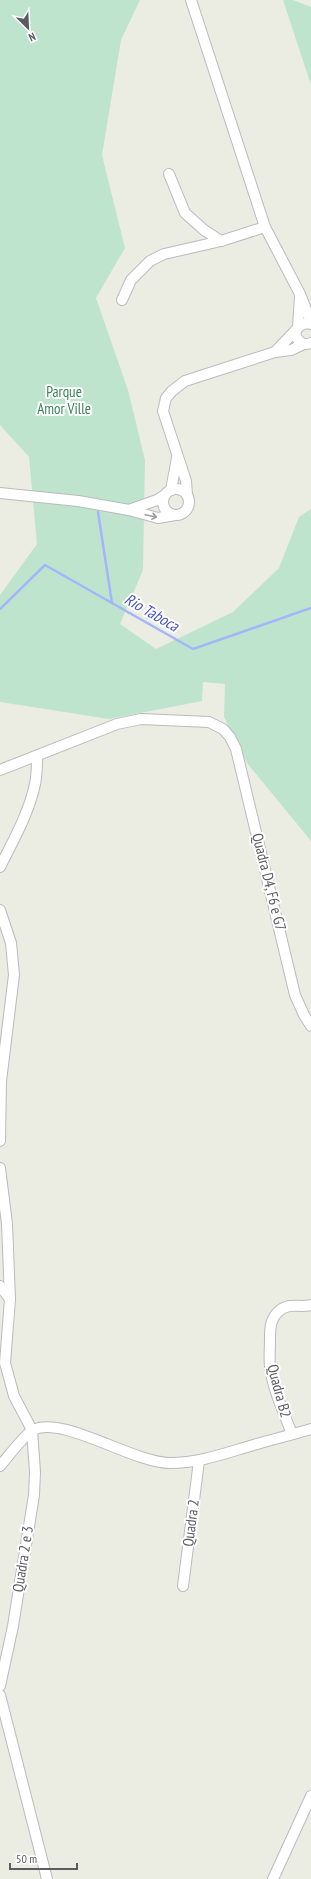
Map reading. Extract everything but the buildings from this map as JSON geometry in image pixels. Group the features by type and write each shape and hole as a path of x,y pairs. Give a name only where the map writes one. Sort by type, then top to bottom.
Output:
{"street":[{"path":"192,1 265,227 300,294 311,323 302,324 275,352"},
{"path":"169,174 180,204 185,213 197,225 221,241"},
{"path":"122,300 131,280 150,261 164,254 221,241 265,227"},
{"path":"300,294 297,339 309,344"},
{"path":"0,493 78,501 129,510 158,518 183,513 189,503 186,481 163,411 166,398 172,391 185,381 275,352 292,350 309,344"},
{"path":"174,514 167,511 164,503 178,456"},
{"path":"129,510 157,500 178,489 187,495"},
{"name":"Quadra D4, F6 e G7","path":"38,756 117,724 141,719 209,722 223,729 230,737 236,749 296,995 304,1015 311,1026"},
{"path":"0,770 38,756 35,784 30,801 22,822 0,867"},
{"path":"0,910 12,943 14,975 1,1081 0,1140"},
{"path":"0,1168 7,1224 10,1299 4,1363 7,1378 14,1396 32,1430"},
{"path":"0,1286 10,1299"},
{"name":"Quadra B2","path":"292,1434 281,1408 270,1367 270,1326 274,1317 279,1311 286,1307 294,1305 311,1305"},
{"path":"0,1466 32,1430 44,1427 72,1432 153,1461 178,1463 199,1460 311,1429"},
{"name":"Quadra 2 e 3","path":"0,1686 13,1626 34,1495 35,1472 32,1430"},
{"name":"Quadra 2","path":"183,1586 199,1460"},
{"path":"0,1695 47,1879"},
{"path":"273,1879 311,1796"}],"green space":[{"name":"Parque Amor Ville","path":"0,0 140,0 121,40 102,155 125,248 96,298 128,390 145,460 143,570 120,624 156,649 233,612 279,568 299,517 311,509 311,841 247,763 224,717 225,684 203,682 202,701 109,719 0,702 0,595 37,544 29,457 0,425"},
{"path":"283,0 293,0 311,7 311,85"}],"waterway":[{"path":"98,512 112,603"},
{"name":"Rio Taboca","path":"0,609 45,565 193,649 311,608"}]}
